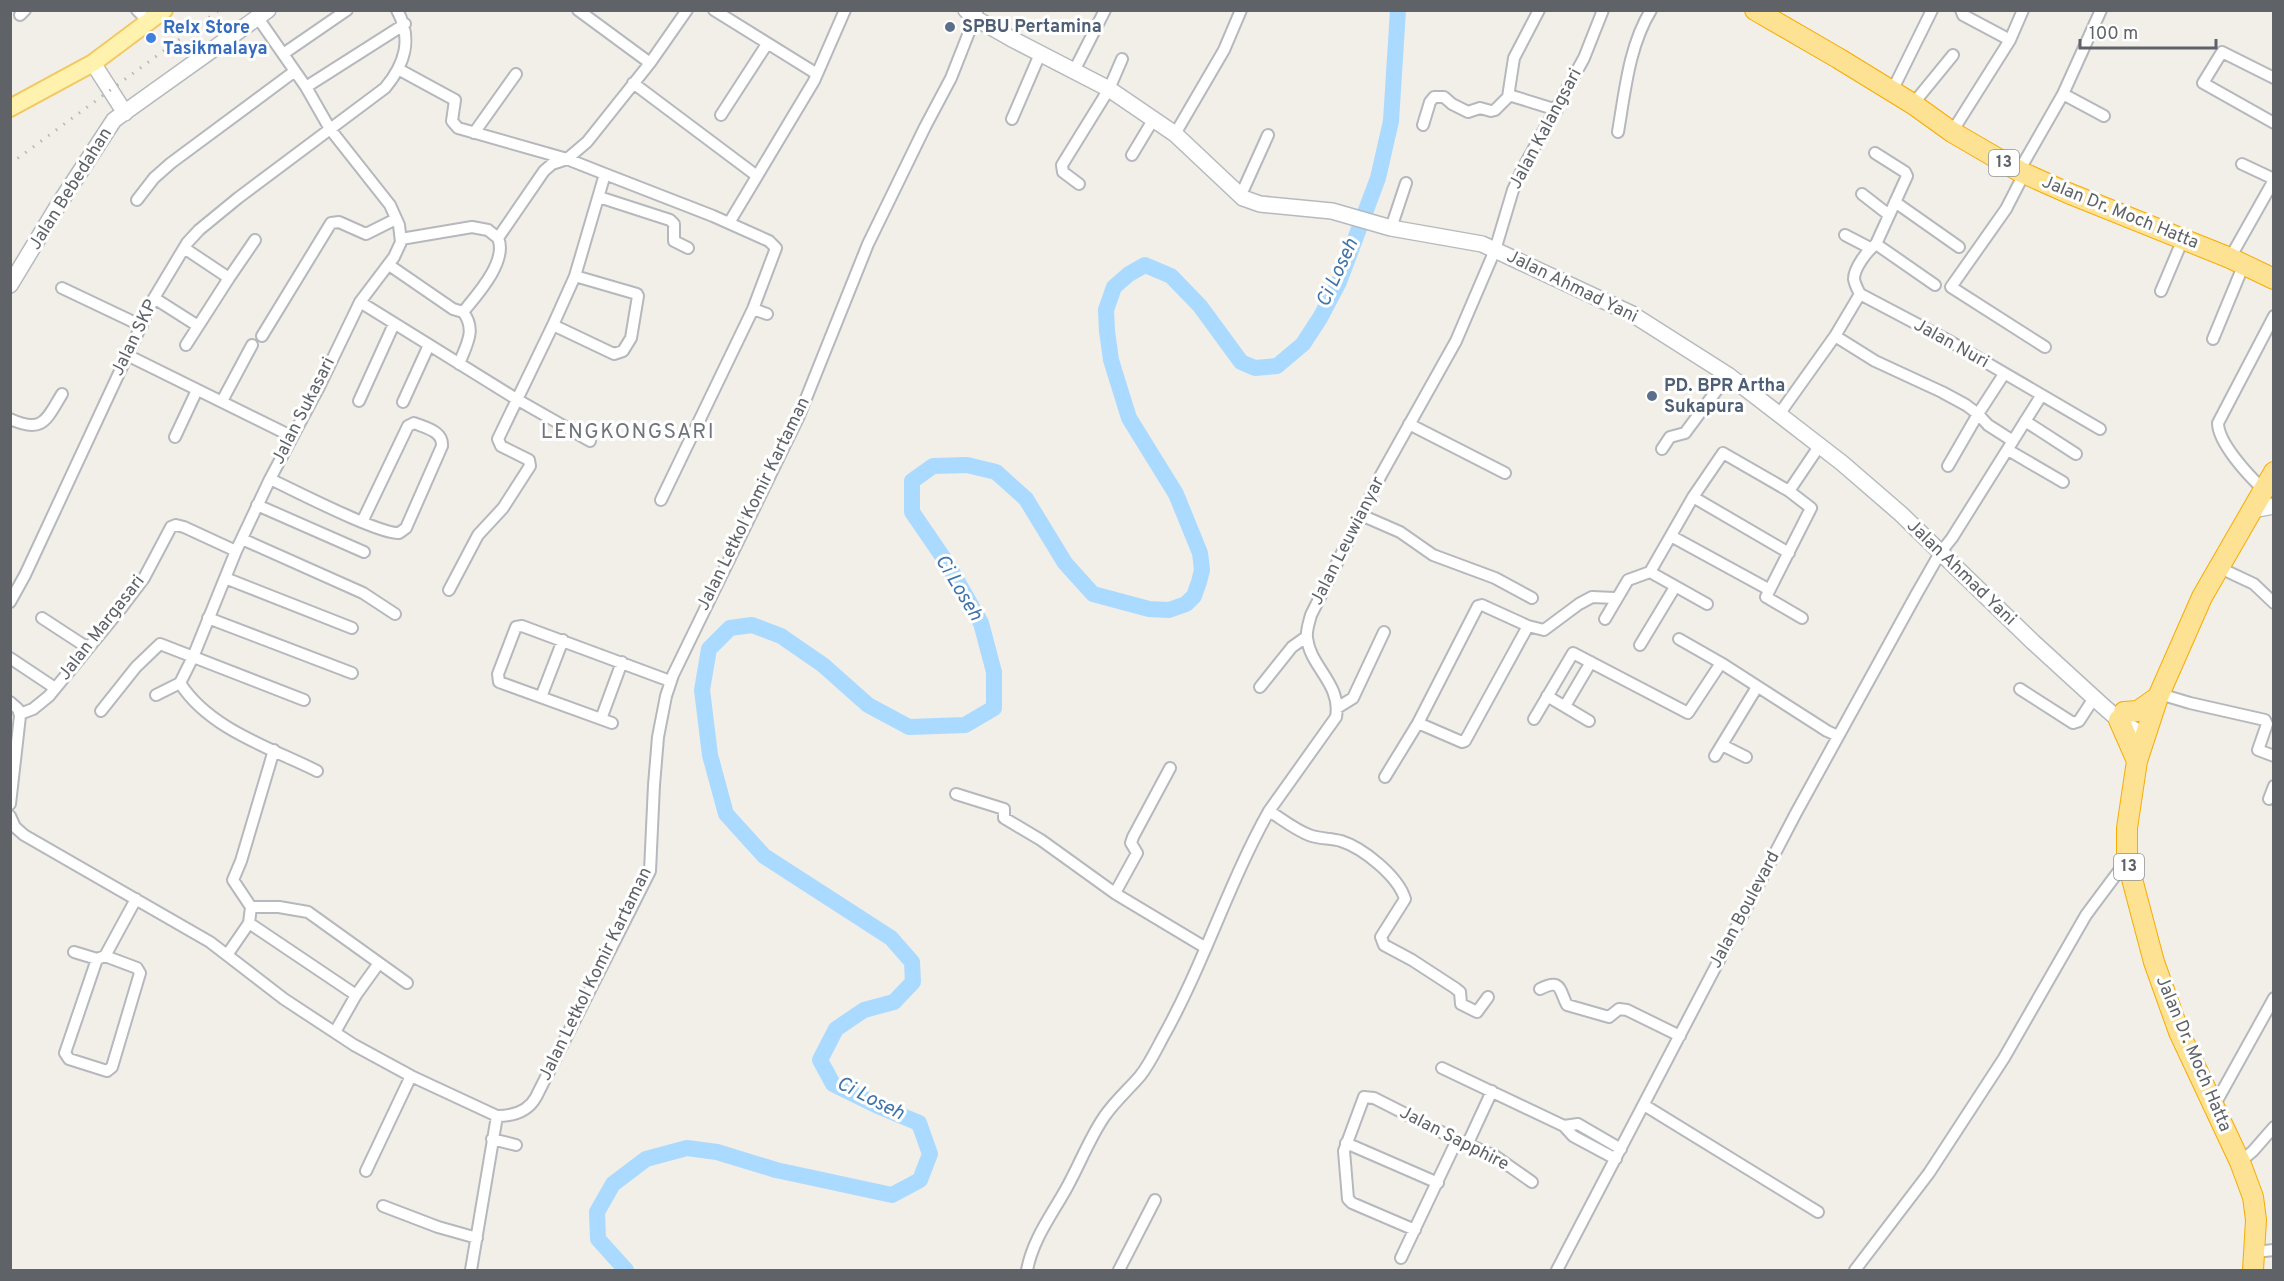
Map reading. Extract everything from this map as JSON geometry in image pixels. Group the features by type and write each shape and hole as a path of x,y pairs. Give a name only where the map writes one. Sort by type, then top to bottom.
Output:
{"highway":[{"name":"Jalan Dr. Moch Hatta","path":"1755,10 1839,58 1913,104 1952,132 2021,172 2237,261 2274,279"},
{"name":"Jalan Dr. Moch Hatta","path":"2261,1257 2255,1209 2240,1162 2169,1005 2140,914 2127,860 2127,828 2137,761 2159,695 2183,638 2218,567 2274,472"},
{"path":"2137,761 2122,716 2138,711 2159,695"}],"main road":[{"path":"10,108 93,63 150,23 164,10"}],"street":[{"path":"137,10 150,23"},
{"path":"283,54 347,10"},
{"path":"397,10 405,24 406,46 398,69 456,100 452,123 458,128 567,159 729,223 772,243 776,248 753,309 661,500"},
{"path":"578,10 651,63"},
{"path":"498,238 544,171 552,164 567,159 587,142 651,63 687,10"},
{"path":"714,10 817,74"},
{"path":"729,223 817,74 845,10"},
{"path":"1074,71 1105,10"},
{"path":"1175,134 1224,50 1241,10"},
{"path":"1423,125 1430,102 1434,97 1444,98 1468,112 1480,108 1495,110 1508,97 1514,58 1539,10"},
{"name":"Jalan Kalangsari","path":"1495,250 1513,190 1584,57 1603,10"},
{"path":"1618,132 1635,51 1651,10"},
{"path":"1892,91 1932,10"},
{"path":"1961,10 1963,15 2010,40"},
{"path":"1952,132 2010,40 2024,10"},
{"path":"2045,347 1951,287 2006,209 2021,172 2063,93 2101,10"},
{"name":"Jalan Ahmad Yani","path":"973,13 1040,54 1109,89 1175,134 1240,197 1260,204 1316,209 1384,226 1476,242 1632,314 1728,375 1820,445 1901,514 2099,702 2146,730"},
{"name":"Jalan Letkol Komir Kartaman","path":"497,1116 515,1114 526,1109 534,1101 650,871 658,737 670,681 799,416 868,244 951,78 973,13"},
{"path":"263,14 283,54 306,87 330,129 390,205 401,239 472,227 488,230 498,238 501,248 497,264 463,312"},
{"name":"Jalan Bebedahan","path":"10,285 108,127 116,118 263,14"},
{"path":"306,87 405,24"},
{"path":"721,115 767,44"},
{"path":"2274,78 2222,52 2203,83 2274,123"},
{"path":"1012,119 1040,54"},
{"path":"1913,104 1953,55"},
{"path":"1079,184 1063,172 1062,165 1109,89 1122,59"},
{"path":"93,63 125,113"},
{"name":"Jalan SKP","path":"10,602 25,575 154,298 194,234 385,88 398,69"},
{"path":"137,200 154,177 171,163 295,71"},
{"path":"474,133 516,74"},
{"path":"633,83 757,176"},
{"path":"2063,93 2104,116"},
{"path":"1508,97 1512,96 1557,110"},
{"path":"1132,155 1153,120"},
{"path":"1240,197 1268,135"},
{"path":"1780,413 1834,336 1860,294 1854,277 1889,215 1907,174 1875,153"},
{"path":"2213,339 2237,261 2274,180 2242,164"},
{"path":"449,590 478,535 502,508 530,466 529,460 501,446 498,440 554,325 575,276 605,174"},
{"path":"1384,226 1406,183"},
{"path":"1862,194 1889,215"},
{"path":"599,197 670,220 674,224 674,241 688,248"},
{"path":"1895,202 1959,247"},
{"path":"262,336 331,223 339,222 366,234 396,219"},
{"path":"1845,234 1873,246 1935,285"},
{"name":"Jalan Sukasari","path":"180,683 193,657 236,551 291,436 319,387 360,302 388,265 399,248 401,239"},
{"path":"2161,291 2183,239"},
{"path":"186,345 255,240"},
{"path":"184,248 229,278"},
{"name":"Jalan Leuwianyar","path":"1306,637 1311,615 1409,424 1456,341 1495,250"},
{"path":"388,265 453,309 463,312 469,320 471,328 459,364"},
{"path":"554,325 615,354 623,351 630,340 637,294 575,276"},
{"path":"62,288 142,326"},
{"name":"Jalan Nuri","path":"1860,294 1951,342 2100,429"},
{"path":"154,298 198,326"},
{"path":"360,302 518,400 590,441"},
{"path":"753,309 767,314"},
{"path":"2263,489 2241,465 2220,432 2218,423 2274,316"},
{"path":"359,401 394,324"},
{"path":"1834,336 1875,361 1942,392 1978,414 2010,446 2063,482"},
{"path":"222,401 252,345"},
{"path":"403,402 429,345"},
{"path":"127,355 291,436"},
{"path":"1948,466 2004,374"},
{"path":"1662,450 1670,437 1685,433 1728,375"},
{"path":"176,437 197,390"},
{"path":"10,418 26,425 37,425 46,418 62,394"},
{"name":"Jalan Boulevard","path":"1557,1270 1838,736 1940,553 2041,396"},
{"path":"2025,421 2076,454"},
{"path":"270,479 362,522 395,534 404,530 442,446 440,434 414,423 408,426 362,522"},
{"path":"1409,424 1505,473"},
{"path":"1789,491 1820,445"},
{"path":"1605,619 1628,580 1650,572 1693,498 1723,453 1789,491 1812,509 1768,589 1766,598 1802,618"},
{"path":"1693,498 1789,553"},
{"path":"257,505 364,552"},
{"path":"2252,510 2274,506"},
{"path":"1361,515 1400,532 1433,555 1484,574 1532,598"},
{"name":"Jalan Margasari","path":"20,714 42,703 138,587 172,526 187,528 236,551"},
{"path":"1671,536 1768,589"},
{"path":"242,539 363,593 395,614"},
{"path":"2218,567 2254,584 2274,603"},
{"path":"1650,572 1707,604"},
{"path":"225,578 352,628"},
{"path":"1640,645 1675,587"},
{"path":"1385,777 1418,723 1478,606 1482,605 1528,626 1545,629 1592,597 1616,598"},
{"path":"42,618 88,648"},
{"path":"208,618 352,673"},
{"path":"622,662 606,721 501,684 498,680 498,674 518,626 563,640 622,662 670,681"},
{"path":"1418,723 1462,742 1465,741 1528,626"},
{"path":"1337,708 1353,698 1357,692 1384,632"},
{"path":"1028,1270 1038,1234 1066,1190 1102,1119 1125,1090 1141,1075 1164,1036 1188,990 1237,873 1260,827 1332,724 1337,708 1330,684 1308,646 1306,637 1292,647 1260,687"},
{"path":"1679,639 1838,736"},
{"path":"541,698 563,640"},
{"path":"101,711 136,667 158,645 163,644 304,700"},
{"path":"1534,719 1571,654 1575,653 1688,713 1721,663"},
{"path":"10,658 55,688"},
{"path":"1565,706 1591,662"},
{"path":"156,695 180,683 191,697 214,717 244,736 317,771"},
{"path":"1715,756 1757,687"},
{"path":"2020,689 2073,723 2079,721 2099,702"},
{"path":"2159,695 2265,720 2267,724 2258,750 2274,756"},
{"path":"1547,696 1589,721"},
{"path":"10,702 20,714 10,804"},
{"path":"1722,745 1746,756"},
{"path":"227,955 249,922 250,907 233,880 241,861 274,750"},
{"path":"1115,893 1136,855 1131,843 1133,837 1170,768"},
{"path":"2270,799 2274,786"},
{"path":"956,794 1004,809 1004,818 1041,840 1115,893 1206,948"},
{"path":"1269,811 1294,828 1311,836 1342,841 1386,869 1405,898 1381,937 1384,945 1455,988 1460,992 1463,1006 1477,1012 1488,997"},
{"path":"11,821 17,830 28,837 198,934 284,999 334,1032 411,1076 497,1116 471,1270"},
{"path":"1855,1270 1929,1173 2004,1058 2086,915 2127,860"},
{"path":"74,952 101,957 137,968 140,973 112,1066 107,1071 69,1059 65,1053 101,957 136,899"},
{"path":"250,907 279,907 308,912 407,982"},
{"path":"249,922 356,995"},
{"path":"334,1032 379,963"},
{"path":"1540,989 1550,984 1558,986 1567,1005 1609,1017 1619,1009 1627,1010 1680,1036"},
{"path":"2214,1106 2274,999"},
{"path":"1442,1068 1564,1126 1573,1136 1619,1154"},
{"path":"366,1171 411,1076"},
{"path":"1401,1258 1438,1183 1492,1091"},
{"name":"Jalan Sapphire","path":"1346,1143 1362,1099 1374,1098 1462,1143 1501,1160 1532,1182"},
{"path":"1644,1105 1818,1212"},
{"path":"2240,1162 2274,1127"},
{"path":"492,1139 516,1145"},
{"path":"1414,1230 1352,1203 1348,1199 1344,1151 1346,1143 1438,1183"},
{"path":"1119,1270 1155,1200"},
{"path":"383,1206 438,1227 477,1238"}],"waterway":[{"name":"Ci Loseh","path":"626,1270 598,1239 597,1212 613,1184 646,1159 687,1148 717,1152 776,1170 892,1195 920,1180 930,1154 919,1123 833,1084 820,1060 836,1029 864,1010 894,1002 913,982 912,962 891,938 764,856 726,814 710,755 702,690 709,649 730,628 752,625 781,636 823,665 868,705 909,727 965,725 994,708 994,672 981,623 947,563 912,512 912,481 933,466 967,465 996,472 1026,499 1065,563 1093,594 1149,609 1169,610 1186,604 1194,596 1199,582 1202,570 1200,553 1176,494 1129,418 1111,360 1107,331 1106,310 1114,287 1129,274 1145,265 1171,276 1200,306 1241,362 1255,368 1277,366 1303,344 1339,282 1378,178 1391,121 1398,10"}],"railway":[{"path":"10,164 219,10"}],"place":[{"name":"SPBU Pertamina","path":"950,27"},
{"name":"Relx Store Tasikmalaya","path":"151,38"},
{"name":"PD. BPR Artha Sukapura","path":"1652,396"}],"district":[{"name":"LENGKONGSARI","path":"628,432"}]}
